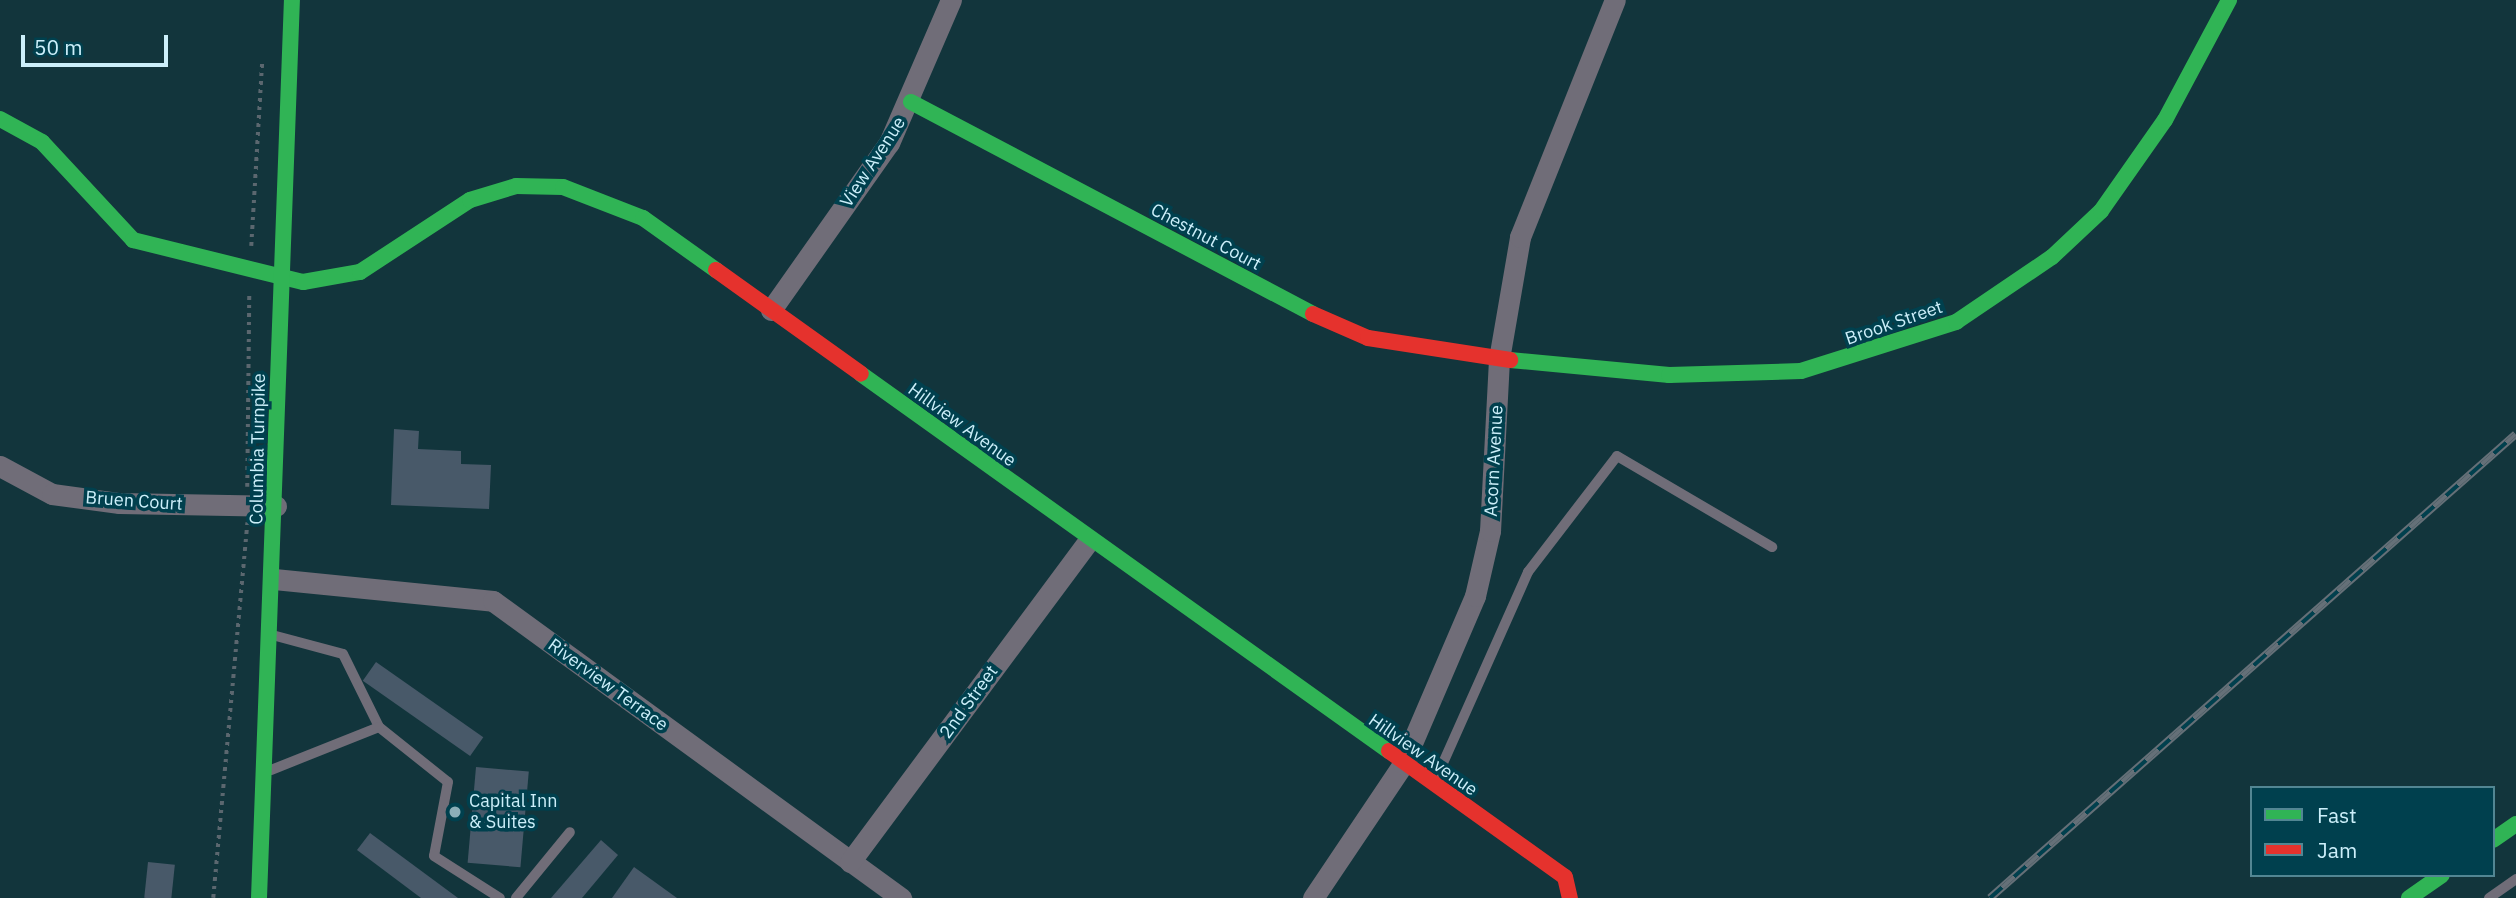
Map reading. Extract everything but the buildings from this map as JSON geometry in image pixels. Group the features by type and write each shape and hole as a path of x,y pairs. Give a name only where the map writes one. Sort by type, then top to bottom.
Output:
{"street":[{"name":"Columbia Turnpike","path":"259,898 268,772 280,272 292,0"},
{"name":"View Avenue","path":"771,310 911,102 951,0"},
{"name":"Acorn Avenue","path":"1313,898 1403,764 1475,596 1490,531 1499,359 1520,237 1615,0"},
{"name":"Brook Street","path":"1499,359 1669,375 1801,371 1956,322 2052,257 2101,211 2165,120 2229,0"},
{"name":"Chestnut Court","path":"911,102 1332,322 1368,338 1499,359"},
{"name":"Hillview Avenue","path":"0,119 42,142 107,219 133,240 250,272 280,272 322,283 360,272 489,191 546,184 643,218 1088,541 1432,786 1565,877 1570,898"},
{"name":"Bruen Court","path":"0,466 52,494 118,503 276,506"},
{"name":"2nd Street","path":"850,862 1088,541"},
{"name":"Riverview Terrace","path":"274,579 457,593 494,601 901,898"},
{"path":"2495,839 2516,824"},
{"path":"2409,898 2439,877"}],"lane":[{"path":"1432,786 1528,572 1617,456 1772,547"},
{"path":"273,635 343,654 379,727 448,782 434,856 500,898"},
{"path":"268,772 379,727"},
{"path":"516,898 570,832"},
{"path":"2489,898 2516,879"}],"path":[{"path":"213,898 247,505 250,272 262,54"}],"railway":[{"path":"1990,898 2516,434"}],"traffic: fast":[{"path":"259,898 292,0"},
{"path":"1510,360 1669,375 1801,371 1956,322 2052,257 2101,211 2165,120 2229,0"},
{"path":"911,102 1313,314"},
{"path":"0,119 42,142 133,240 303,282 360,272 470,200 516,186 563,187 643,218 716,270"},
{"path":"861,374 1389,751"},
{"path":"2495,839 2516,824"},
{"path":"2409,898 2439,877"}],"traffic: jam":[{"path":"716,270 861,374"},
{"path":"1313,314 1368,338 1510,360"},
{"path":"1389,751 1565,877 1570,898"}],"place":[{"name":"Capital Inn & Suites","path":"455,812"}]}
